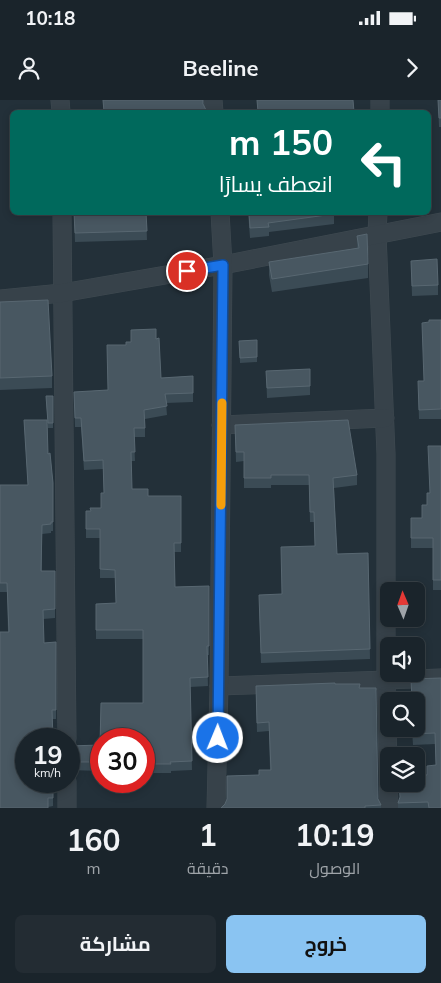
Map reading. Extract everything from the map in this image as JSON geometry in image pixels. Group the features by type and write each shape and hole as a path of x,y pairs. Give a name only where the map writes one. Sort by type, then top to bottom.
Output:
{"street":[{"path":"62,215 67,728"},
{"path":"216,808 223,265 220,215"},
{"path":"378,215 377,234 386,454 386,637"},
{"path":"0,298 62,293 223,265 441,222"},
{"path":"221,425 385,418"},
{"path":"425,678 441,678"},
{"path":"219,686 380,679"},
{"path":"386,682 389,808"},
{"path":"67,793 68,808"}],"building":[{"path":"103,100 203,100 206,110 104,110"},
{"path":"257,100 353,100 354,110 258,110"},
{"path":"438,100 441,100 441,118 439,118"},
{"path":"74,215 146,215 147,231 75,233"},
{"path":"249,215 327,215 268,223 269,227 250,228"},
{"path":"367,234 368,264 272,279 269,262 359,248 357,236"},
{"path":"437,259 438,285 412,286 411,261"},
{"path":"48,300 52,376 0,378 0,302"},
{"path":"429,320 441,320 441,409 419,410 418,381 424,381 422,323 429,322"},
{"path":"156,329 156,339 159,338 161,378 193,376 193,393 165,394 167,406 144,410 145,428 134,428 135,452 131,452 132,489 148,489 148,496 181,496 181,543 174,543 175,587 209,586 208,677 190,678 192,761 170,762 171,764 155,764 155,728 100,728 101,703 143,703 143,630 96,630 96,604 116,603 115,570 100,569 100,529 86,529 86,511 91,511 90,508 101,508 101,493 104,493 103,460 84,461 81,418 75,418 74,392 108,390 107,345 126,345 126,342 131,342 131,330"},
{"path":"257,340 257,357 240,358 239,341"},
{"path":"310,369 310,386 267,388 266,371"},
{"path":"46,396 53,396 53,423 48,423"},
{"path":"24,420 47,420 48,454 50,453 53,483 53,522 42,525 41,571 55,571 55,609 43,610 44,643 56,642 56,710 52,710 53,728 15,728 15,793 53,793 53,798 48,798 48,808 0,808 0,632 9,632 7,583 0,583 0,485 28,485"},
{"path":"348,420 357,475 333,478 337,554 368,553 370,649 261,653 259,595 282,594 281,547 315,546 314,512 310,512 309,475 271,475 271,478 244,478 244,452 236,452 235,425"},
{"path":"428,446 441,446 441,580 433,580 433,538 411,538 411,518 422,518 422,505 427,505 427,493 430,493"},
{"path":"441,678 441,808 429,808 428,802 398,803 400,792 425,792 427,766 436,765 435,733 425,733 425,692 412,692 411,682 425,682 425,679"},
{"path":"360,684 359,688 376,688 378,799 381,805 365,806 365,808 221,808 227,799 227,776 259,775 259,770 271,770 269,722 257,723 256,686"},
{"path":"90,745 90,762 80,762 80,746"}],"slow traffic":[{"path":"221,505 222,403"}],"route":[{"path":"187,271 223,265 218,738"}]}
